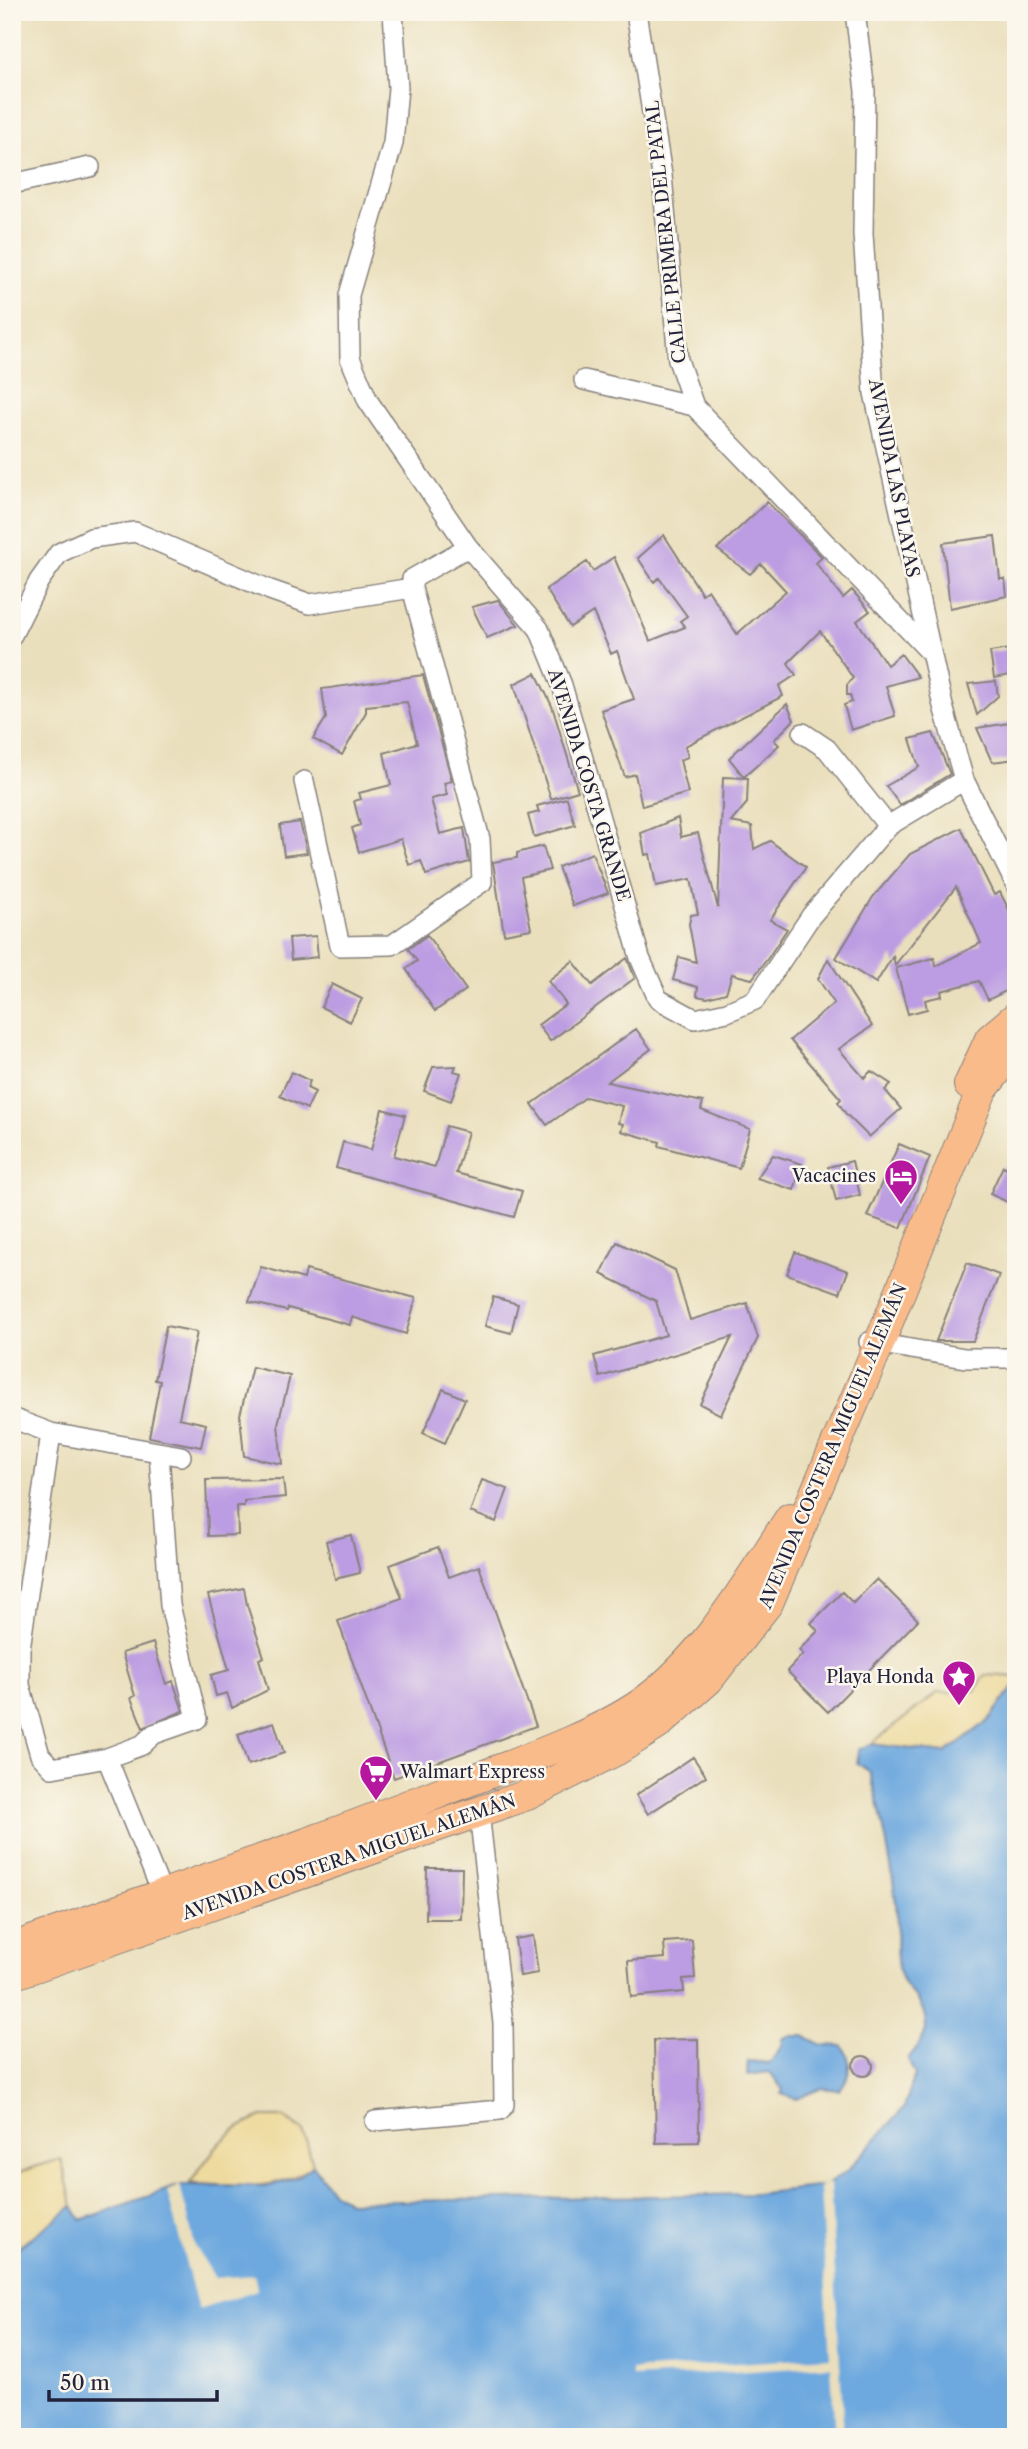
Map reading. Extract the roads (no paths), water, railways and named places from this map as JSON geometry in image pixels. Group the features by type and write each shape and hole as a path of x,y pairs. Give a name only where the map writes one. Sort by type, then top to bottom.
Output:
{"main road":[{"name":"AVENIDA COSTERA MIGUEL ALEMÁN","path":"12,1975 527,1795 617,1750 657,1725 708,1680 768,1603 990,1039 1016,1017"},
{"name":"AVENIDA COSTERA MIGUEL ALEMÁN","path":"12,1948 380,1816 568,1742 641,1703 676,1673 726,1614 800,1503 982,1090 1016,1047"}],"street":[{"name":"AVENIDA COSTA GRANDE","path":"393,12 398,88 393,143 349,295 350,358 368,401 468,547 539,629 562,685 640,958 658,999 695,1019 727,1012 755,1000 811,916 888,826 964,780"},
{"name":"CALLE PRIMERA DEL PATAL","path":"636,12 662,176 678,360 694,406 928,651"},
{"name":"AVENIDA LAS PLAYAS","path":"855,12 864,91 863,234 874,393 928,651 964,780 1016,885"},
{"path":"12,184 90,167"},
{"path":"584,380 694,406"},
{"path":"12,635 39,581 59,553 91,538 135,532 270,590 310,604 412,588"},
{"path":"304,781 340,946 391,945 482,882 480,839 412,588 412,579 468,547"},
{"path":"803,733 827,749 888,826"},
{"path":"872,1343 965,1358 1016,1358"},
{"path":"14,1419 51,1433 181,1456"},
{"path":"51,1433 20,1648 20,1685 40,1755 52,1768 107,1758 142,1745 154,1734 197,1719 170,1605 159,1454"},
{"path":"107,1758 162,1894"},
{"path":"375,2121 500,2110 504,2105 503,2023 479,1812"}],"water":[{"path":"1016,1684 1016,2437 12,2437 12,2252 73,2206 81,2220 180,2185 270,2186 298,2177 313,2165 333,2192 349,2202 754,2194 825,2186 847,2171 904,2108 915,2074 908,2059 922,2040 926,2028 923,2010 899,1972 896,1955 897,1911 889,1853 870,1772 857,1763 858,1750 871,1744 945,1753 988,1721"},
{"path":"788,2036 804,2036 822,2045 842,2046 848,2057 849,2068 846,2080 839,2090 822,2088 796,2099 781,2094 783,2090 770,2072 747,2075 748,2061 770,2063 783,2044 782,2039"}],"place":[{"name":"Vacacines","path":"901,1206"},
{"name":"Playa Honda","path":"959,1707"},
{"name":"Walmart Express","path":"376,1802"}]}
